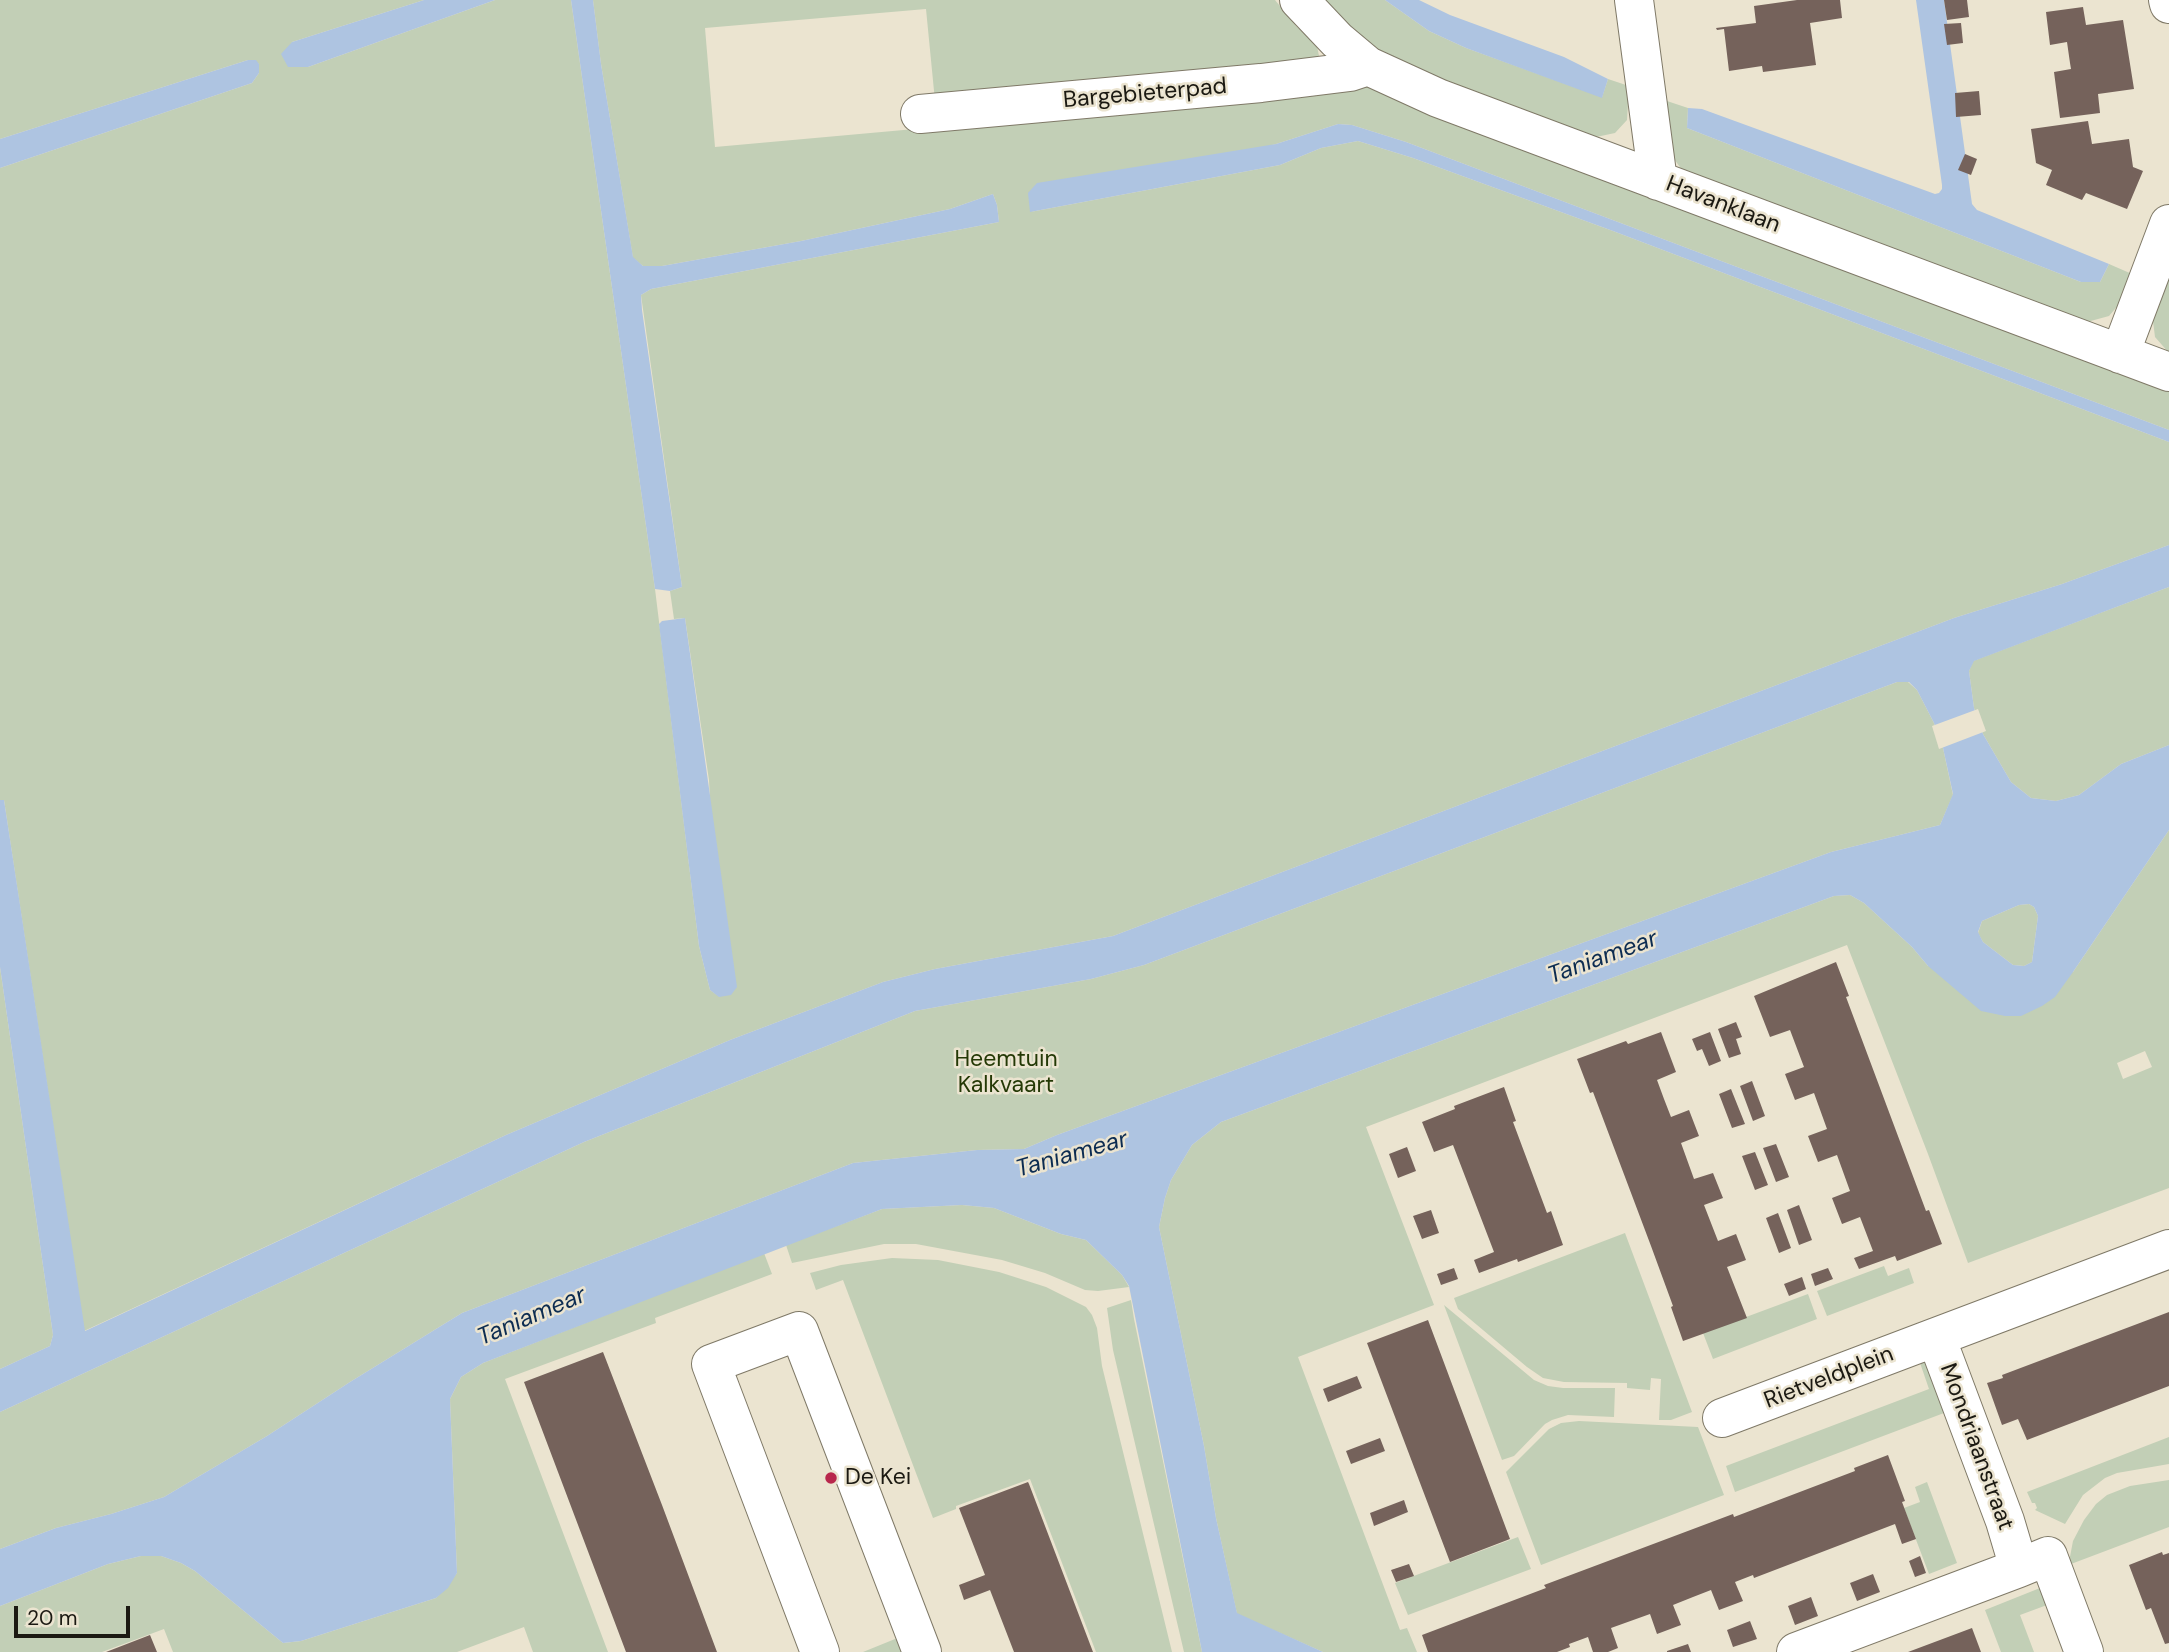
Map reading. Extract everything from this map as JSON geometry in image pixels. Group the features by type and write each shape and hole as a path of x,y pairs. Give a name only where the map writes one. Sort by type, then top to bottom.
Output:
{"street":[{"name":"Havanklaan","path":"1299,0 1337,40 1368,66 1438,98 2169,372"},
{"path":"1634,0 1658,181"},
{"name":"Bargebieterpad","path":"920,114 1261,83 1350,72 1368,66"},
{"path":"2120,354 2169,225"},
{"name":"Mondriaanstraat","path":"2019,1568 2006,1521 1936,1337 2169,1249"},
{"path":"820,1652 711,1364 799,1331 922,1652"},
{"name":"Rietveldplein","path":"1722,1418 1936,1337"},
{"path":"1796,1652 2048,1556 2084,1652"}],"green space":[{"path":"0,0 424,0 292,42 288,67 308,67 495,0 571,0 655,589 699,946 710,990 720,997 709,780 685,618 674,619 670,591 682,587 641,295 651,289 999,222 997,205 993,194 950,209 801,241 662,266 643,266 633,258 593,0 1275,0 1317,46 1320,61 935,101 926,9 705,28 715,147 937,127 1365,82 2169,390 2169,430 1406,142 1352,125 1338,124 1276,144 1030,212 1280,165 1321,148 1358,141 1413,158 1613,231 2169,442 2169,545 2062,584 1954,618 1113,936 935,969 883,982 730,1040 506,1135 84,1331 4,800 0,800 0,168 252,83 259,73 259,64 248,60 0,139"},
{"path":"1323,0 1385,0 1429,31 1466,48 1602,97 1608,79 1629,86 1627,120 1615,133 1596,137 1445,84 1375,48 1340,19"},
{"path":"1664,100 1688,108 1687,128 2081,282 2100,282 2109,264 2132,274 2121,302 2109,316 2087,322 1682,170 1672,156"},
{"path":"2169,273 2169,353 2155,337 2153,321"},
{"path":"2169,587 2169,745 2121,764 2079,795 2056,801 2031,798 2011,782 1983,734 1974,708 1969,671 1973,661"},
{"name":"Heemtuin Kalkvaart","path":"1897,682 1908,682 1917,690 1943,748 1953,795 1940,825 1831,852 1024,1149 977,1150 853,1163 462,1313 267,1436 164,1497 56,1528 0,1549 0,1412 584,1142 915,1011 1091,979 1144,965"},
{"path":"2169,830 2169,1188 1968,1263 1847,945 1366,1127 1434,1305 1298,1357 1400,1630 1407,1628 1417,1652 1323,1652 1237,1614 1159,1227 1171,1180 1192,1145 1221,1122 1834,896 1850,895 1864,903 1912,947 1928,966 2073,972","holes":["2145,1051 2152,1067 2123,1079 2117,1063"]},
{"path":"2029,904 2034,907 2038,916 2032,962 2024,966 2013,965 1983,942 1978,933 1982,921 2019,905"},
{"path":"0,967 53,1335 50,1346 0,1369"},
{"path":"962,1205 994,1208 1061,1234 1086,1240 1122,1275 1129,1287 1085,1290 1045,1273 1002,1260 916,1244 884,1244 792,1263 786,1245 882,1209"},
{"path":"1625,1233 1692,1412 1671,1420 1659,1420 1661,1379 1651,1378 1650,1390 1627,1388 1627,1383 1564,1382 1543,1378 1458,1309 1454,1298"},
{"path":"764,1253 772,1274 655,1318 656,1323 505,1379 608,1652 533,1652 524,1627 457,1652 173,1652 164,1629 102,1652 0,1652 0,1606 108,1564 141,1556 161,1556 195,1571 283,1643 301,1641 436,1598 457,1573 450,1399 461,1377 483,1363"},
{"path":"892,1258 938,1260 999,1272 1046,1287 1086,1307 1092,1315 1172,1652 1096,1652 1030,1479 956,1506 956,1509 933,1518 843,1280 816,1290 810,1273 841,1265"},
{"path":"1884,1266 1888,1276 1909,1268 1914,1283 1827,1316 1817,1291"},
{"path":"1808,1294 1817,1319 1713,1359 1703,1333"},
{"path":"1131,1300 1202,1652 1184,1652 1113,1350 1107,1308"},
{"path":"1444,1305 1534,1380 1563,1388 1615,1388 1614,1417 1568,1415 1552,1420 1514,1456 1502,1460"},
{"path":"1924,1358 1944,1413 1735,1492 1726,1466 1929,1389 1919,1360"},
{"path":"1579,1421 1698,1427 1724,1495 1541,1565 1506,1472 1549,1429 1561,1423"},
{"path":"2169,1437 2169,1464 2117,1473 2105,1478 2083,1495 2065,1524 2035,1510 2035,1503 2032,1503 2027,1492"},
{"path":"2169,1480 2169,1527 2071,1564 2069,1562 2073,1541 2096,1504 2107,1495 2130,1486"},
{"path":"1927,1482 1957,1563 1929,1574 1904,1508 1920,1502 1915,1487"},
{"path":"1518,1537 1531,1569 1408,1615 1395,1583"},
{"path":"2040,1588 2047,1605 2020,1615 2034,1652 2001,1652 1985,1610"},
{"path":"895,1639 904,1652 863,1652"}],"water":[{"path":"424,0 495,0 308,67 288,67 281,54 292,42"},
{"path":"571,0 593,0 633,257 643,266 662,266 801,241 950,209 993,194 997,205 999,222 651,289 641,295 682,587 670,591 655,589"},
{"path":"1385,0 1419,0 1450,15 1564,57 1608,79 1602,98 1466,48 1429,31"},
{"path":"1916,0 1944,0 1972,204 1977,210 2109,264 2100,282 2081,282 1687,128 1688,108 1702,109 1935,194 1939,193 1942,185"},
{"path":"248,60 256,60 259,64 259,73 252,83 0,168 0,139"},
{"path":"1338,124 1352,125 1406,142 2169,430 2169,442 1613,231 1413,158 1358,141 1321,148 1280,165 1030,212 1028,193 1037,183 1276,144"},
{"name":"Taniamear","path":"2169,545 2169,587 1974,661 1969,671 1974,708 1983,734 2011,782 2031,798 2056,801 2079,795 2121,764 2169,745 2169,830 2055,997 2042,1006 2021,1016 1981,1011 1928,966 1912,947 1864,903 1850,895 1834,896 1221,1122 1192,1145 1171,1180 1159,1227 1237,1613 1323,1652 1202,1652 1129,1286 1122,1275 1086,1240 1061,1234 994,1208 962,1205 882,1209 483,1363 461,1377 450,1399 457,1573 448,1588 436,1598 301,1641 283,1643 195,1571 161,1556 141,1556 108,1564 0,1606 0,1549 56,1528 164,1497 267,1436 462,1313 853,1163 977,1150 1024,1149 1831,852 1940,825 1953,794 1943,748 1934,723 1917,690 1909,682 1897,682 1144,965 1091,979 915,1011 584,1142 0,1412 0,1369 50,1346 53,1335 0,967 0,800 4,800 85,1331 506,1135 730,1040 883,982 935,969 1113,936 1954,618 2062,584","holes":["2029,904 2034,907 2038,916 2032,962 2024,966 2013,965 1983,942 1978,932 1982,921 2019,905"]},
{"path":"685,618 737,987 731,995 719,997 710,990 699,946 659,624 662,621"}],"pier":[{"path":"1978,709 1986,731 1939,749 1932,726"}],"building":[{"path":"1797,0 1840,0 1842,18 1810,23 1816,65 1763,72 1762,66 1729,71 1724,29 1716,28 1756,23 1754,6"},
{"path":"1944,0 1967,0 1969,17 1947,20"},
{"path":"2083,7 2086,25 2123,20 2134,89 2098,94 2100,113 2060,118 2054,72 2071,69 2067,42 2050,45 2046,12"},
{"path":"1961,23 1963,43 1947,45 1944,24"},
{"path":"1979,91 1981,115 1956,117 1955,93"},
{"path":"2088,121 2092,144 2129,139 2133,167 2143,171 2127,209 2086,193 2082,200 2046,185 2052,170 2036,163 2031,129"},
{"path":"1965,154 1977,159 1971,175 1958,170"},
{"path":"1836,962 1849,996 1846,997 1926,1211 1929,1210 1942,1244 1897,1261 1895,1256 1859,1269 1854,1258 1873,1251 1860,1217 1842,1224 1832,1198 1850,1191 1837,1155 1818,1162 1808,1136 1827,1129 1814,1093 1795,1100 1785,1074 1804,1067 1790,1030 1770,1037 1754,996"},
{"path":"1736,1022 1742,1037 1736,1039 1741,1054 1729,1058 1718,1029"},
{"path":"1661,1032 1676,1072 1657,1080 1664,1099 1671,1117 1689,1110 1699,1136 1681,1143 1694,1179 1713,1173 1723,1198 1704,1205 1718,1241 1736,1234 1746,1260 1727,1267 1747,1318 1683,1341 1651,1246 1593,1092 1590,1093 1577,1059 1626,1041 1628,1044"},
{"path":"1710,1032 1721,1061 1709,1066 1702,1049 1697,1051 1692,1039"},
{"path":"1752,1081 1765,1116 1753,1121 1740,1086"},
{"path":"1504,1087 1516,1121 1513,1122 1547,1213 1551,1211 1563,1245 1479,1273 1474,1260 1494,1252 1453,1145 1434,1152 1422,1122 1455,1109 1454,1106"},
{"path":"1731,1089 1745,1124 1732,1128 1719,1094"},
{"path":"1776,1144 1789,1177 1776,1182 1763,1148"},
{"path":"1407,1147 1416,1171 1398,1178 1389,1154"},
{"path":"1755,1152 1768,1185 1755,1190 1742,1156"},
{"path":"1799,1205 1812,1240 1799,1245 1787,1210"},
{"path":"1431,1210 1439,1233 1422,1239 1413,1216"},
{"path":"1778,1213 1791,1248 1779,1253 1766,1218"},
{"path":"1454,1268 1458,1279 1441,1285 1437,1274"},
{"path":"1828,1268 1833,1279 1815,1286 1811,1274"},
{"path":"1802,1277 1806,1289 1789,1296 1784,1284"},
{"path":"2169,1312 2169,1386 2027,1440 2018,1419 2002,1425 1987,1383"},
{"path":"1428,1320 1510,1539 1450,1562 1367,1343"},
{"path":"603,1352 717,1652 626,1652 524,1382"},
{"path":"1357,1376 1362,1388 1328,1402 1323,1389"},
{"path":"1380,1438 1385,1451 1351,1464 1346,1451"},
{"path":"1888,1455 1916,1539 1902,1544 1895,1524 1754,1578 1753,1575 1735,1582 1743,1601 1719,1610 1711,1590 1673,1605 1681,1625 1657,1634 1650,1614 1611,1628 1618,1648 1608,1652 1593,1652 1588,1637 1557,1652 1428,1652 1422,1635 1546,1588 1544,1585 1855,1471 1854,1468"},
{"path":"1028,1482 1093,1652 1014,1652 990,1590 964,1600 959,1585 985,1575 959,1508"},
{"path":"1404,1500 1408,1512 1374,1526 1370,1513"},
{"path":"2162,1552 2163,1555 2169,1553 2169,1643 2165,1644 2151,1608 2146,1610 2129,1565"},
{"path":"1920,1556 1926,1573 1915,1577 1909,1561"},
{"path":"1409,1564 1414,1576 1396,1582 1391,1570"},
{"path":"1873,1574 1880,1592 1857,1601 1850,1583"},
{"path":"1811,1597 1818,1616 1795,1625 1788,1606"},
{"path":"1750,1621 1757,1639 1733,1647 1727,1630"},
{"path":"1972,1628 1981,1652 1908,1652"},
{"path":"150,1635 157,1652 106,1652"},
{"path":"1688,1644 1691,1652 1667,1652 1667,1651"}],"place":[{"name":"De Kei","path":"831,1478"}]}
